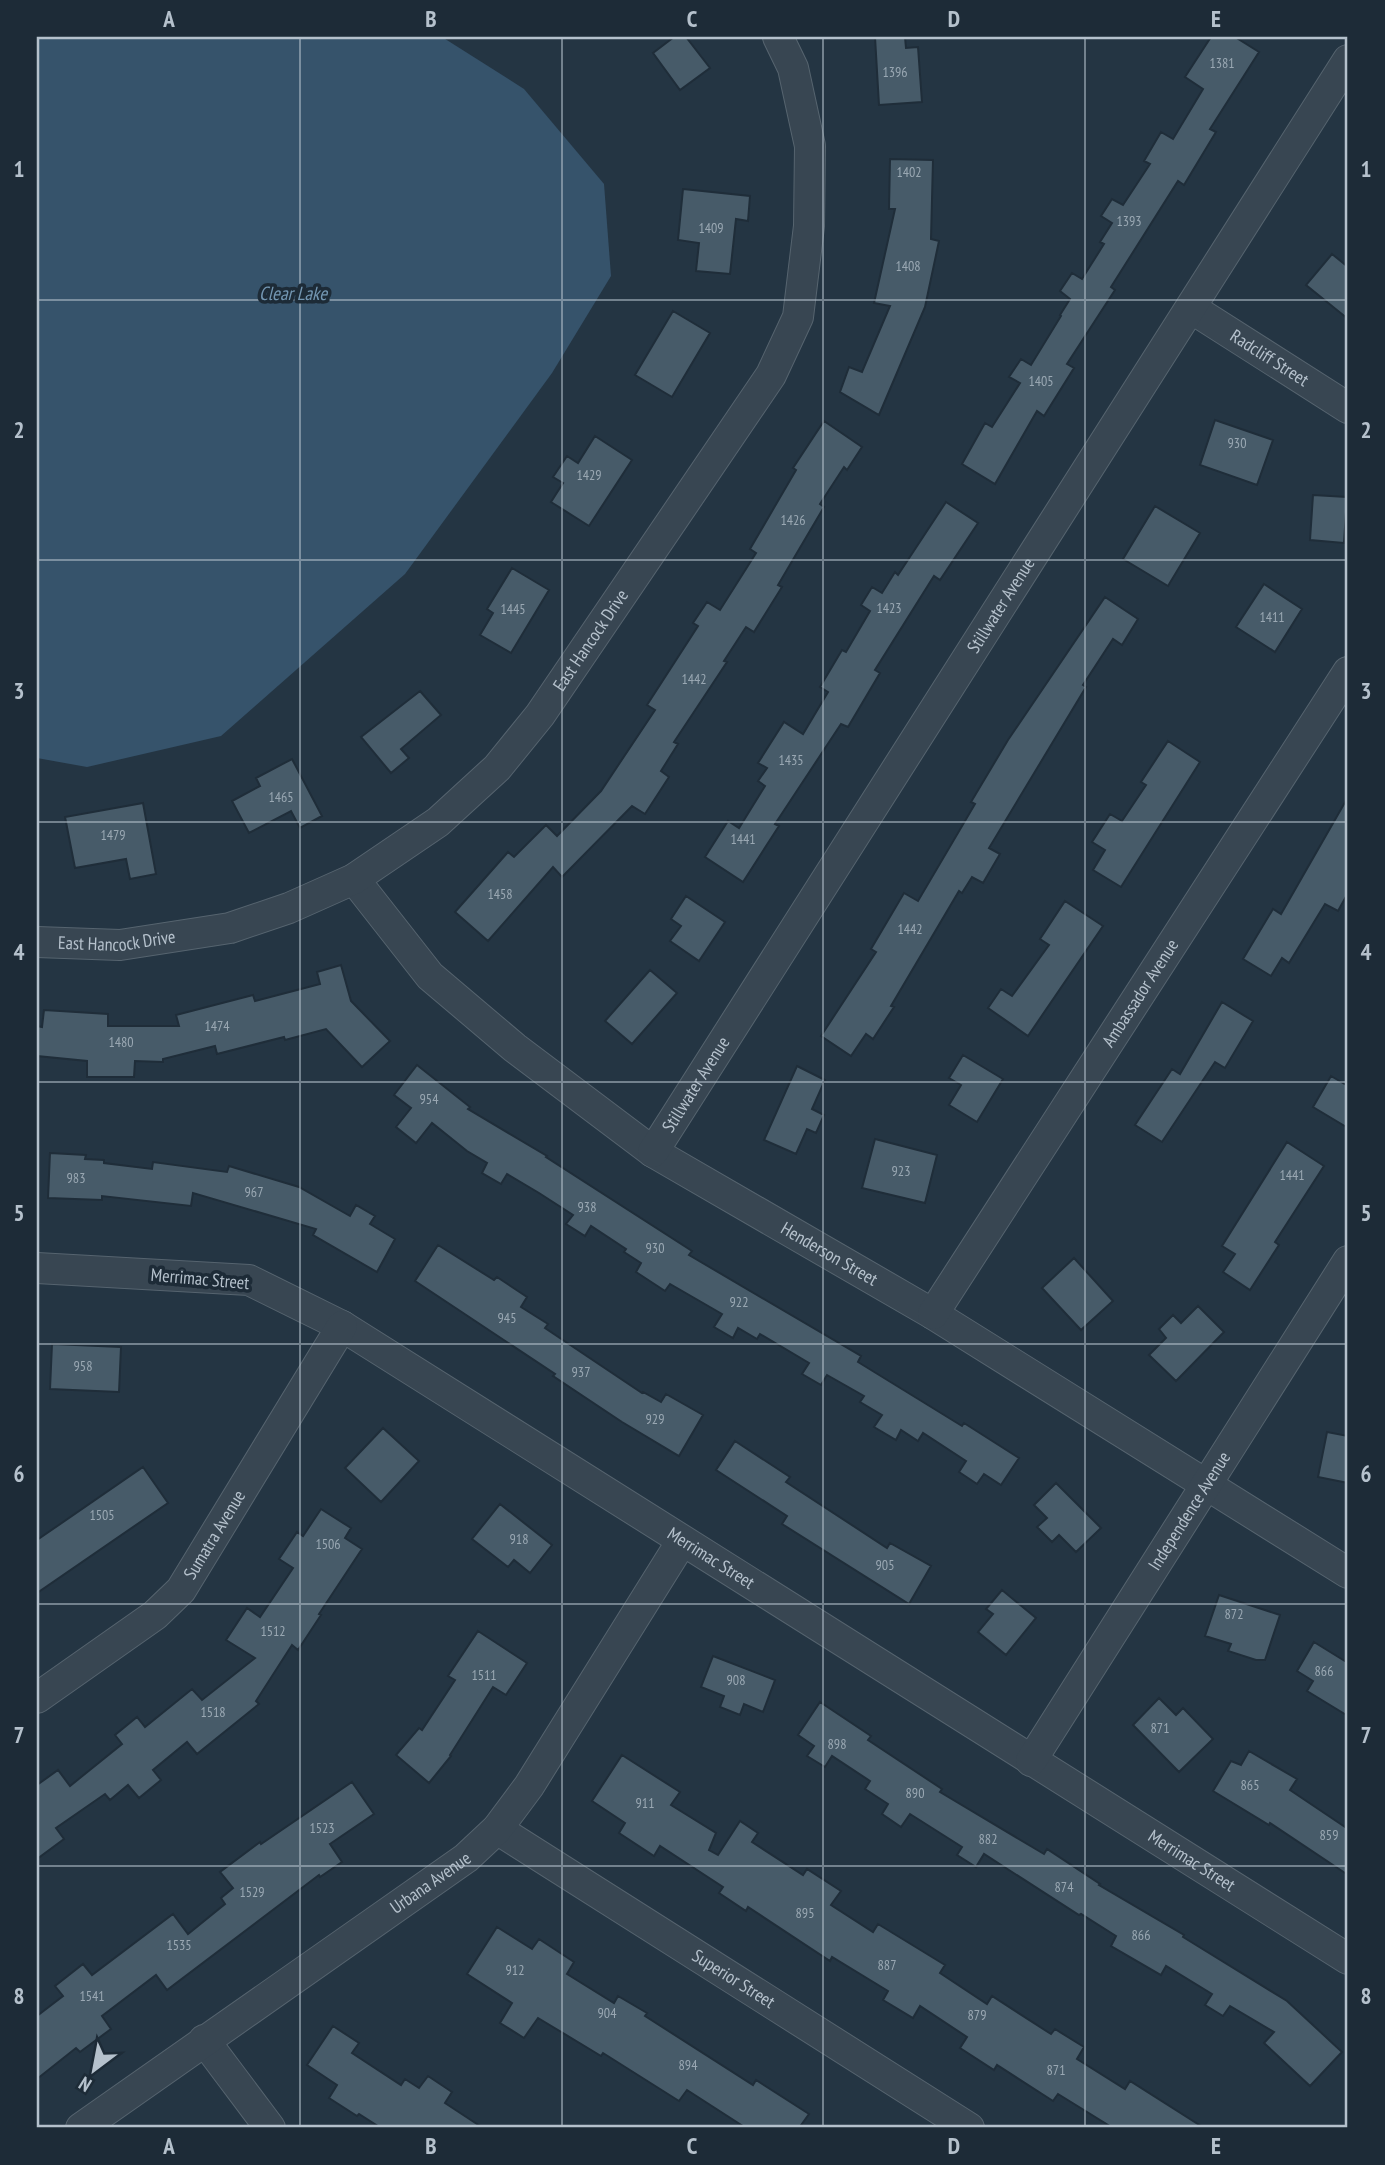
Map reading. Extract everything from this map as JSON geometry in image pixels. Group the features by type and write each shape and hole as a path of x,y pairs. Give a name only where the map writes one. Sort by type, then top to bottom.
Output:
{"street":[{"name":"East Hancock Drive","path":"37,942 120,945 230,928 289,908 354,879 438,822 497,768 548,704 771,375 798,317 809,226 810,146 793,68 778,37"},
{"name":"Stillwater Avenue","path":"653,1152 1348,60"},
{"name":"Radcliff Street","path":"1191,309 1348,408"},
{"name":"Ambassador Avenue","path":"933,1314 1348,671"},
{"name":"Henderson Street","path":"354,879 430,976 515,1048 653,1152 933,1314 1348,1573"},
{"name":"Independence Avenue","path":"1031,1760 1348,1261"},
{"name":"Merrimac Street","path":"37,1268 249,1280 342,1326 1348,1959"},
{"name":"Sumatra Avenue","path":"37,1698 155,1615 181,1590 342,1326"},
{"name":"Urbana Avenue","path":"80,2128 466,1858 497,1829 529,1786 682,1541"},
{"name":"Superior Street","path":"497,1829 969,2128"},
{"path":"204,2040 270,2128"}],"water":[{"name":"Clear Lake","path":"37,37 442,37 524,89 604,184 611,276 552,373 405,574 221,736 87,767 37,758"}],"building":[{"path":"674,37 686,37 710,68 680,90 653,53"},
{"path":"875,37 905,37 906,48 918,47 922,102 879,105"},
{"path":"1211,37 1235,37 1259,52 1210,129 1216,132 1184,185 1178,181 1111,287 1115,290 1067,364 1074,368 1044,416 1037,411 995,484 962,464 985,423 992,427 1020,383 1009,377 1021,359 1031,365 1061,316 1070,299 1060,291 1072,273 1082,279 1104,244 1100,242 1112,223 1101,216 1112,199 1123,205 1150,164 1144,161 1161,132 1173,139 1203,89 1185,77"},
{"path":"890,159 933,160 931,239 939,241 925,307 879,415 840,392 849,367 862,372 890,306 874,303 895,209 889,209"},
{"path":"683,189 750,196 748,221 736,219 730,274 696,271 699,243 678,240"},
{"path":"1332,254 1348,267 1348,319 1306,285"},
{"path":"673,311 710,333 672,397 635,375"},
{"path":"1215,420 1273,440 1257,485 1200,465"},
{"path":"824,421 862,447 847,470 844,467 820,504 824,507 778,585 782,587 754,632 746,627 724,661 727,662 674,742 678,744 661,771 669,777 645,814 632,806 562,877 553,867 488,941 455,912 508,852 514,857 546,825 557,836 601,791 655,710 647,705 698,626 693,623 707,602 720,610 756,553 750,549 796,470 793,468"},
{"path":"595,436 632,460 589,526 551,502 563,483 553,477 567,456 578,463"},
{"path":"1313,495 1347,497 1344,543 1310,540"},
{"path":"946,502 978,523 940,580 934,576 875,670 880,673 848,727 841,724 775,824 779,826 743,882 705,857 728,821 739,828 765,786 758,781 767,768 758,763 784,722 803,734 828,692 820,687 842,650 846,652 870,611 861,605 872,587 882,593 895,572 898,575"},
{"path":"1155,506 1200,533 1168,586 1123,559"},
{"path":"512,568 549,590 511,653 480,635 493,613 487,609"},
{"path":"1264,584 1302,609 1275,652 1236,627"},
{"path":"1105,597 1138,619 1122,645 1113,639 1083,685 1086,687 989,848 1000,854 983,883 972,877 962,893 959,891 891,1006 894,1007 873,1039 866,1034 851,1056 821,1036 876,952 871,949 904,893 918,901 975,804 971,802 1008,740"},
{"path":"420,691 441,715 401,749 409,758 391,773 361,737"},
{"path":"1168,741 1200,762 1121,887 1093,870 1105,850 1092,842 1110,814 1122,821 1146,785 1141,782"},
{"path":"292,759 322,816 300,828 291,811 249,833 232,801 260,786 256,778"},
{"path":"1348,797 1348,893 1338,911 1325,904 1289,963 1282,958 1271,976 1243,959 1273,909 1281,914"},
{"path":"143,803 156,874 130,879 126,859 75,868 65,817"},
{"path":"686,896 725,922 699,961 670,941 681,926 671,919"},
{"path":"1065,901 1103,926 1028,1036 988,1008 1001,989 1012,996 1049,945 1040,939"},
{"path":"341,965 351,1001 390,1041 362,1067 326,1029 217,1054 215,1046 163,1059 163,1062 135,1061 134,1077 87,1077 87,1061 37,1056 37,1026 42,1027 44,1010 108,1014 108,1026 179,1026 176,1015 253,995 255,1001 320,984 317,972"},
{"path":"650,970 677,993 632,1044 605,1021"},
{"path":"1222,1002 1253,1021 1225,1068 1215,1062 1162,1142 1135,1125 1172,1069 1180,1074"},
{"path":"963,1055 1003,1079 977,1122 949,1105 961,1085 949,1078"},
{"path":"417,1065 470,1107 468,1109 547,1156 692,1251 689,1255 861,1356 858,1362 1019,1458 1001,1485 984,1474 977,1484 959,1472 966,1461 923,1433 918,1441 901,1430 896,1440 874,1427 882,1415 860,1402 864,1396 827,1375 821,1385 802,1374 809,1363 760,1334 757,1339 738,1328 733,1338 714,1327 722,1314 670,1284 665,1291 636,1272 641,1263 624,1252 626,1249 591,1226 585,1236 566,1224 573,1215 507,1174 501,1184 482,1173 487,1163 432,1123 416,1143 396,1127 411,1108 394,1095"},
{"path":"797,1066 825,1080 812,1109 824,1115 816,1133 807,1129 796,1154 764,1140"},
{"path":"1331,1076 1348,1086 1348,1128 1313,1107"},
{"path":"875,1139 937,1155 925,1203 862,1188"},
{"path":"1287,1142 1324,1166 1275,1242 1279,1245 1250,1290 1223,1272 1235,1254 1222,1246"},
{"path":"50,1153 86,1155 85,1159 152,1169 153,1162 227,1172 229,1166 299,1187 350,1216 356,1205 375,1216 370,1224 395,1239 377,1272 313,1235 316,1229 193,1193 191,1206 102,1196 102,1200 48,1198"},
{"path":"438,1245 494,1280 497,1277 527,1297 521,1307 548,1324 545,1328 642,1393 661,1402 666,1394 703,1415 679,1456 622,1422 415,1281"},
{"path":"1074,1258 1113,1301 1081,1330 1042,1288"},
{"path":"1198,1306 1224,1332 1176,1381 1149,1355 1166,1338 1159,1329 1173,1315 1181,1323"},
{"path":"52,1344 121,1347 119,1392 50,1389"},
{"path":"383,1428 419,1461 381,1502 345,1468"},
{"path":"1327,1432 1348,1436 1348,1483 1318,1477"},
{"path":"735,1441 790,1477 786,1482 887,1548 890,1543 931,1566 909,1604 782,1524 787,1516 716,1470"},
{"path":"143,1467 168,1503 37,1593 37,1540"},
{"path":"1056,1483 1101,1528 1076,1552 1059,1535 1052,1542 1037,1527 1047,1518 1034,1505"},
{"path":"500,1504 552,1545 530,1573 514,1560 508,1567 472,1539"},
{"path":"321,1509 351,1528 345,1538 362,1549 298,1650 292,1645 256,1701 259,1704 197,1754 187,1742 153,1770 161,1780 139,1798 128,1785 110,1800 105,1794 56,1828 64,1839 37,1859 37,1785 58,1770 70,1786 122,1744 115,1735 137,1717 145,1727 192,1689 202,1700 255,1658 226,1640 247,1608 260,1617 293,1568 279,1559 297,1532 303,1536"},
{"path":"1002,1590 1036,1618 1006,1655 978,1632 993,1614 986,1609"},
{"path":"1219,1595 1280,1615 1265,1660 1256,1660 1228,1651 1231,1644 1205,1636"},
{"path":"478,1631 527,1663 506,1695 493,1687 451,1756 429,1783 396,1755 419,1728 422,1730 455,1680 448,1676"},
{"path":"1314,1642 1348,1663 1348,1716 1307,1691 1313,1681 1297,1671"},
{"path":"713,1656 775,1680 763,1712 744,1704 740,1715 720,1707 724,1696 701,1687"},
{"path":"1159,1698 1176,1715 1183,1708 1213,1739 1179,1772 1133,1725"},
{"path":"820,1702 871,1736 868,1740 942,1789 940,1792 1044,1854 1047,1849 1099,1885 1287,2001 1342,2052 1310,2086 1264,2043 1274,2032 1230,2006 1223,2016 1205,2005 1212,1994 1166,1966 1161,1975 1111,1946 1116,1936 984,1854 976,1867 957,1855 962,1847 910,1814 901,1827 882,1814 888,1804 865,1789 870,1781 832,1756 825,1767 807,1756 814,1746 798,1735"},
{"path":"1249,1751 1297,1779 1290,1790 1348,1829 1348,1875 1270,1823 1269,1825 1213,1791 1231,1761 1241,1765"},
{"path":"622,1755 680,1792 671,1805 716,1833 709,1850 718,1855 740,1821 758,1833 752,1842 803,1875 807,1869 841,1891 831,1905 873,1932 878,1924 945,1965 940,1973 987,2004 992,1996 1051,2034 1055,2029 1084,2047 1077,2059 1125,2089 1130,2081 1204,2128 1113,2128 1058,2094 1053,2101 997,2065 994,2070 960,2048 967,2037 920,2006 913,2018 883,2000 888,1991 832,1957 830,1961 748,1907 746,1911 719,1893 723,1887 660,1846 654,1856 619,1833 625,1823 592,1801"},
{"path":"352,1782 374,1814 330,1844 342,1862 320,1877 319,1875 167,1990 156,1975 102,2016 111,2029 80,2052 76,2048 37,2079 37,2016 63,1996 55,1986 83,1964 92,1975 173,1914 188,1934 225,1904 221,1898 233,1888 220,1872 260,1842 261,1844"},
{"path":"497,1927 532,1949 539,1939 574,1962 567,1974 614,2003 618,1996 753,2085 756,2080 809,2114 799,2128 746,2128 687,2090 679,2101 603,2053 601,2056 538,2018 524,2038 500,2023 512,2003 467,1974"},
{"path":"333,2026 359,2043 352,2053 401,2085 405,2079 419,2088 428,2076 452,2092 445,2103 483,2128 381,2128 329,2098 337,2085 307,2065"}]}
